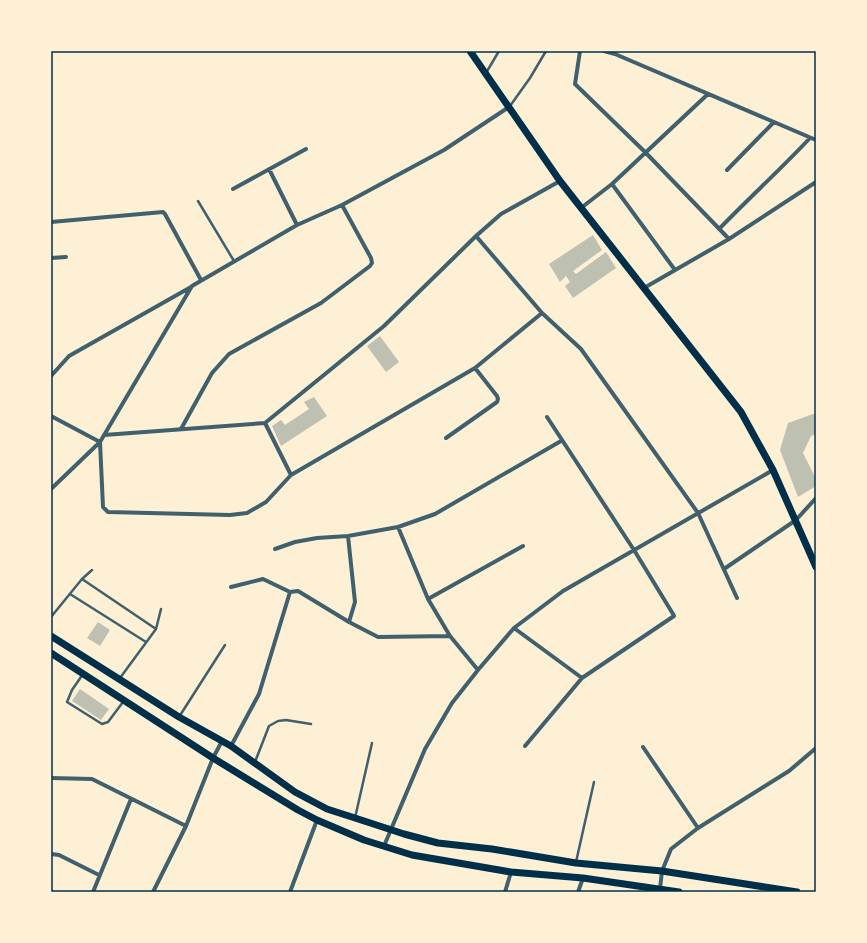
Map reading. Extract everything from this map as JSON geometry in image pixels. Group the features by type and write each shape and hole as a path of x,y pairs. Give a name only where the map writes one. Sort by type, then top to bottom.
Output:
{"main road":[{"path":"473,52 509,107 580,208 741,412 773,470 816,567"},
{"path":"51,636 179,717 231,746 295,792 327,809 391,830 438,843 492,849 576,863 662,871 797,892"},
{"path":"51,653 213,758 317,820 364,840 412,855 511,872 583,878 679,892"}],"street":[{"path":"580,51 575,84 646,152 729,239"},
{"path":"604,51 615,54 816,140"},
{"path":"580,208 612,184 708,94"},
{"path":"51,376 69,356 296,225 342,205 444,150 509,107"},
{"path":"727,170 774,122"},
{"path":"719,229 782,168 810,138"},
{"path":"233,189 306,149"},
{"path":"269,169 296,225"},
{"path":"104,435 265,423 384,326 476,236 501,214 560,181"},
{"path":"643,289 729,239 816,182"},
{"path":"612,184 675,270"},
{"path":"181,429 212,373 229,354 321,302 372,263 371,258 342,205"},
{"path":"51,222 163,212 201,280"},
{"path":"476,236 542,313 581,349 698,513 737,598"},
{"path":"51,258 66,257"},
{"path":"51,489 100,442 192,286"},
{"path":"100,442 103,507 108,512 230,515 247,513 266,502 291,474 475,368 542,313"},
{"path":"446,438 497,402 497,396 475,368"},
{"path":"51,416 100,442"},
{"path":"525,746 582,678 672,618 674,614 634,550 561,441 547,417"},
{"path":"265,423 291,474"},
{"path":"275,549 294,542 309,539 348,536 398,527 435,514 561,441"},
{"path":"384,846 425,749 452,703 514,628 564,591 773,470"},
{"path":"724,569 796,520 816,498"},
{"path":"398,527 428,599 450,636 478,670"},
{"path":"348,536 355,602 350,622"},
{"path":"428,599 523,546"},
{"path":"231,587 263,579 292,592 298,591 378,637 450,636"},
{"path":"231,746 259,694 292,592"},
{"path":"514,628 582,678"},
{"path":"153,892 186,826 213,758 222,741"},
{"path":"643,747 698,828"},
{"path":"660,890 662,871 671,849 698,828 789,771 816,748"},
{"path":"51,778 92,779 186,826"},
{"path":"92,892 131,799"},
{"path":"290,892 317,820"},
{"path":"51,854 59,855 99,875"},
{"path":"505,892 511,872"},
{"path":"578,892 583,878"}],"lane":[{"path":"486,73 499,51"},
{"path":"509,107 530,78 546,51"},
{"path":"198,201 234,261"},
{"path":"51,617 82,579 92,570"},
{"path":"82,579 156,628"},
{"path":"70,594 146,642"},
{"path":"120,679 156,628 161,609"},
{"path":"179,717 225,645"},
{"path":"83,674 72,690 68,698 68,702 102,724 108,722 124,700"},
{"path":"254,764 269,726 278,721 286,720 311,724"},
{"path":"355,818 372,743"},
{"path":"576,863 594,782"}],"building":[{"path":"593,235 602,250 573,271 576,274 606,252 616,268 573,298 565,286 570,282 566,276 560,282 549,264"},
{"path":"380,336 399,362 386,372 367,346"},
{"path":"314,397 327,416 281,446 272,426 281,420 285,425 309,409 304,402"},
{"path":"816,413 816,434 811,436 803,453 816,479 816,486 798,497 780,450 788,423"},
{"path":"98,622 110,630 100,646 87,638"},
{"path":"80,689 109,709 101,720 72,701"}]}
